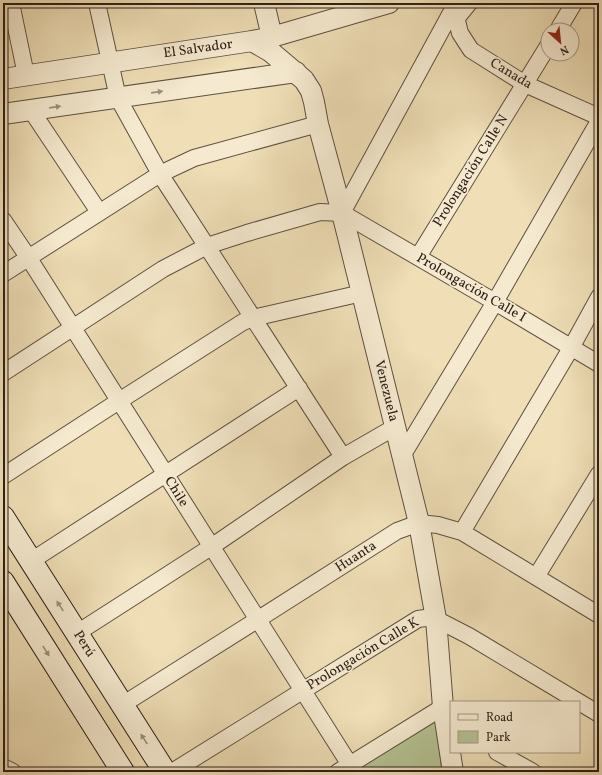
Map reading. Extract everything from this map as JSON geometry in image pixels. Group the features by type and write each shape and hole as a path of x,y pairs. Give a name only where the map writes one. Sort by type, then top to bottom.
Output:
{"main road":[{"name":"Perú","path":"3,517 165,772"},
{"path":"3,582 123,772"}],"street":[{"path":"11,3 26,75"},
{"path":"97,3 118,98 160,174 343,457"},
{"path":"264,3 272,37"},
{"name":"El Salvador","path":"3,78 252,41 272,37 389,3"},
{"path":"3,373 163,269 207,246 320,212 342,213 454,11 469,3"},
{"path":"563,22 574,3"},
{"name":"Canada","path":"454,11 460,33 472,50 525,84 599,117"},
{"name":"Venezuela","path":"252,41 271,52 296,72 304,80 311,91 318,124 342,213 419,523 436,619 450,749"},
{"name":"Prolongación Calle N","path":"418,257 540,59"},
{"path":"3,114 296,72"},
{"path":"31,110 99,212"},
{"path":"402,456 495,302 599,121"},
{"path":"3,274 160,174 194,158 318,124"},
{"name":"Prolongación Calle I","path":"342,213 599,364"},
{"name":"Chile","path":"3,220 28,257 302,690 344,768"},
{"path":"3,476 243,322 253,318 362,293"},
{"path":"462,532 572,348 599,297"},
{"path":"31,561 299,388"},
{"path":"77,633 211,547 343,457 395,427"},
{"path":"536,577 599,474"},
{"name":"Huanta","path":"122,705 397,531 419,523 438,525 462,532 599,615"},
{"name":"Prolongación Calle K","path":"172,772 418,619 436,619 469,636 577,701"},
{"name":"Prolongación Calle K","path":"580,703 599,714"},
{"path":"344,768 446,718"},
{"name":"Venezuela","path":"451,753 453,772"},
{"path":"499,753 533,772"},
{"path":"3,767 13,772"}],"green space":[{"path":"436,720 442,772 346,772"}]}
